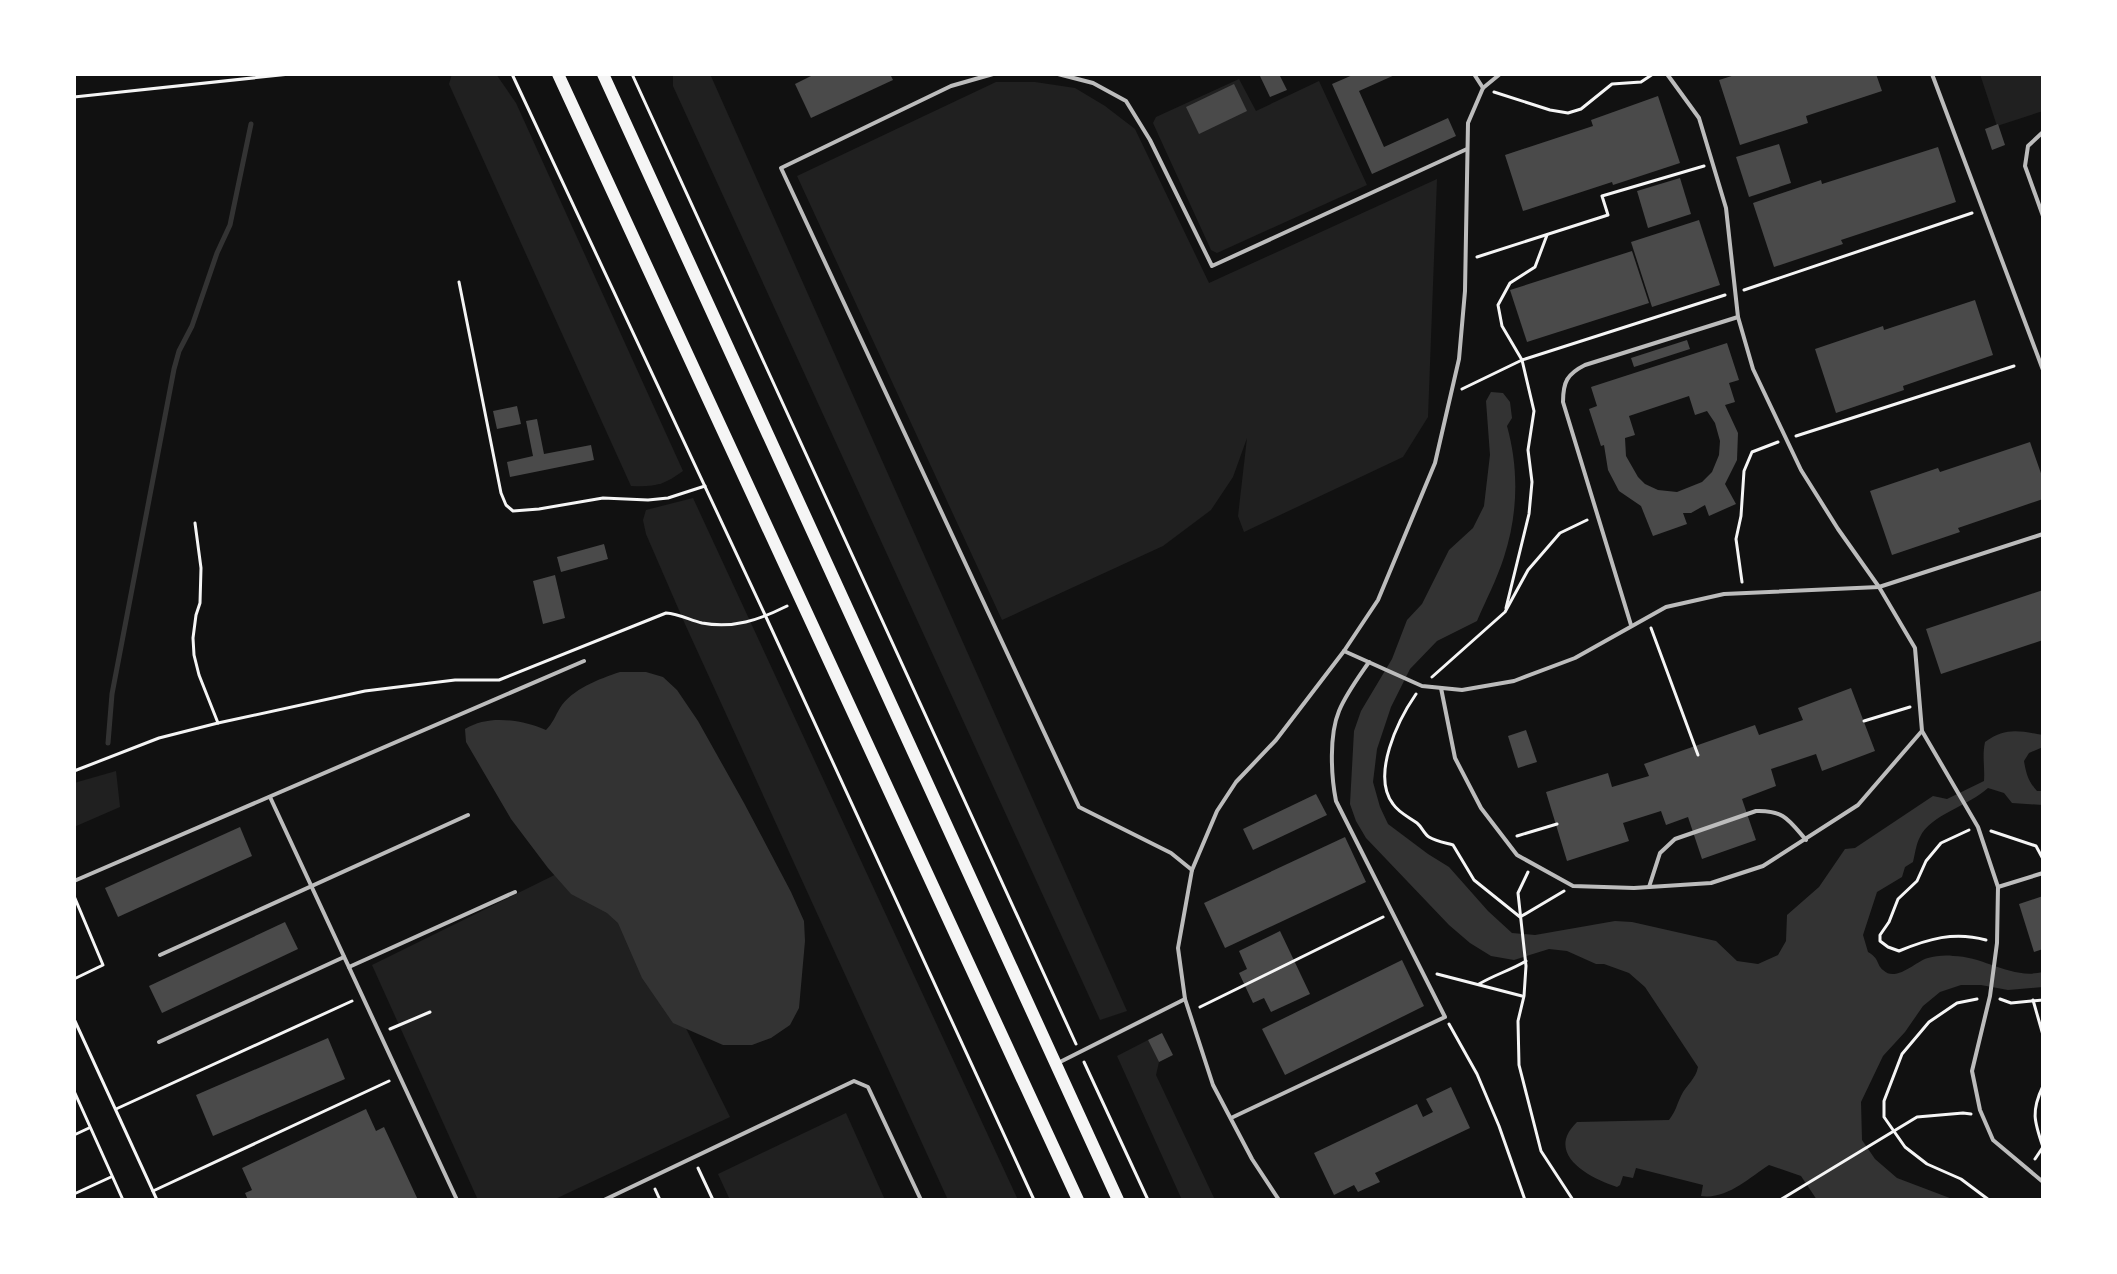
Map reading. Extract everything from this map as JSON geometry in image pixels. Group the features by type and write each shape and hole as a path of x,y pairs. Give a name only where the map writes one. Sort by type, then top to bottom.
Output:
{"main road":[{"path":"558,74 1078,1200"},
{"path":"603,74 1118,1200"}],"lane":[{"path":"993,74 951,86 781,168 1079,807 1171,853 1192,870"},
{"path":"1058,74 1093,83 1126,101 1150,140 1212,266 1467,149"},
{"path":"1474,74 1483,88"},
{"path":"1279,1200 1252,1159 1213,1085 1185,999 1178,948 1192,870 1217,811 1236,782 1276,740 1344,651 1378,600 1435,463 1459,359 1465,291 1468,123 1483,88 1500,74"},
{"path":"1667,74 1699,118 1713,163 1726,208 1738,317 1753,369 1801,470 1879,587 1915,648 1922,731 1978,827 1998,887 1997,943 1990,993 1972,1071 1982,1116 1993,1140 2043,1182"},
{"path":"1932,74 2043,370"},
{"path":"2043,132 2028,146 2025,166 2043,216"},
{"path":"1631,625 1563,402 1563,386 1573,371 1585,365 1738,317"},
{"path":"1344,651 1422,686 1462,690 1514,681 1575,658 1666,607 1724,594 1879,587 2043,534"},
{"path":"74,881 584,661"},
{"path":"1231,1118 1445,1017 1336,801 1332,752 1337,714 1369,662"},
{"path":"1441,688 1455,758 1481,808 1517,855 1573,886 1634,888 1711,883 1763,866 1858,805 1922,731"},
{"path":"270,797 457,1200"},
{"path":"1649,887 1660,853 1675,839 1756,811 1784,815 1806,840"},
{"path":"160,955 468,815"},
{"path":"1998,887 2043,873"},
{"path":"349,967 515,892"},
{"path":"159,1042 344,957"},
{"path":"1056,1064 1185,999"},
{"path":"604,1200 854,1081 868,1087 921,1200"}],"path":[{"path":"74,97 290,74"},
{"path":"512,74 1034,1200"},
{"path":"632,74 1148,1200"},
{"path":"1483,88 1568,113 1581,109 1612,84 1641,82 1653,74"},
{"path":"1466,260 1608,215 1602,196 1713,163"},
{"path":"1451,394 1522,360 1736,293 1983,210"},
{"path":"1505,612 1526,535 1532,482 1528,450 1534,411 1522,360 1502,326 1498,305 1510,283 1535,267 1547,235"},
{"path":"459,282 501,493 506,505 513,511 603,498 668,498 705,486"},
{"path":"1744,594 1736,539 1744,471 1752,452 2014,366"},
{"path":"1520,917 1474,880 1453,845 1429,838 1420,825 1390,802 1385,785 1387,756 1397,726 1422,686 1505,612 1528,570 1560,533 1597,515"},
{"path":"195,523 201,578 193,638 194,655 218,723"},
{"path":"74,771 159,738 365,691 455,680 499,680 666,613 723,626 766,617 801,599"},
{"path":"1647,617 1698,755"},
{"path":"1864,721 1920,704"},
{"path":"1506,840 1557,824"},
{"path":"1997,943 1973,936 1946,936 1899,951 1880,941 1880,935 1898,899 1917,881 1926,861 1941,843 1958,833 1978,827 2036,846 2043,859"},
{"path":"1533,864 1518,893 1526,961 1524,996 1518,1021 1519,1065 1541,1151 1573,1200"},
{"path":"1520,917 1573,886"},
{"path":"74,896 103,965 74,979"},
{"path":"1189,1013 1392,913"},
{"path":"1479,985 1526,961"},
{"path":"1421,970 1524,996"},
{"path":"1989,1200 1961,1179 1927,1164 1905,1147 1884,1117 1884,1101 1902,1054 1929,1022 1957,1003 1990,993 2011,1003 2043,1000"},
{"path":"116,1109 362,997"},
{"path":"2033,1000 2043,1035"},
{"path":"379,1033 430,1012"},
{"path":"1445,1017 1477,1074 1525,1200"},
{"path":"74,1019 157,1200"},
{"path":"153,1191 400,1076"},
{"path":"2028,1169 2043,1147 2034,1124 2035,1103 2043,1086"},
{"path":"74,1091 123,1200"},
{"path":"1780,1200 1917,1117 1963,1113 1982,1116"},
{"path":"74,1135 90,1127"},
{"path":"694,1158 713,1200"},
{"path":"74,1194 112,1177"}],"shaded area":[{"path":"452,74 496,74 516,103 683,471 665,482 631,486 449,84"},
{"path":"673,74 710,74 1127,1011 1100,1020 673,86"},
{"path":"1980,74 2043,74 2043,111 1997,126"},
{"path":"1239,79 1256,111 1319,81 1367,185 1217,253 1211,250 1153,123 1156,117"},
{"path":"996,82 1035,82 1075,88 1135,129 1209,283 1437,179 1428,417 1403,457 1244,532 1238,516 1247,438 1233,477 1211,510 1163,546 1002,620 797,176"},
{"path":"1491,392 1503,393 1510,402 1512,418 1507,426 1514,459 1515,492 1509,541 1477,621 1437,641 1410,669 1391,707 1377,749 1373,782 1388,824 1449,867 1512,933 1535,935 1615,921 1632,922 1716,941 1737,961 1758,964 1778,955 1786,941 1787,915 1819,887 1845,849 1855,848 1933,796 1947,799 1984,781 1985,742 1993,737 2013,731 2043,735 2043,747 2029,753 2024,761 2031,784 2037,791 2043,791 2043,805 2012,803 2004,793 1988,788 1932,822 1920,837 1913,862 1905,867 1902,877 1877,892 1863,935 1868,952 1888,973 1900,973 1937,956 1964,957 2020,973 2043,972 2043,987 2008,990 1961,985 1940,992 1923,1006 1883,1056 1861,1102 1862,1140 1875,1159 1897,1178 1955,1200 1817,1200 1801,1176 1769,1165 1737,1187 1710,1196 1701,1196 1703,1185 1636,1168 1633,1178 1623,1176 1617,1187 1594,1178 1574,1163 1568,1154 1565,1144 1577,1122 1669,1120 1698,1067 1645,987 1629,973 1596,964 1567,951 1549,949 1514,960 1491,956 1449,925 1366,838 1356,821 1350,804 1354,731 1361,711 1392,659 1407,620 1422,604 1449,550 1473,528 1484,506 1490,455 1486,401"},
{"path":"693,498 1018,1200 948,1200 646,534 643,520 646,510"},
{"path":"620,672 646,672 663,677 677,690 744,803 804,921 799,1008 790,1025 771,1038 752,1045 723,1045 673,1023 642,978 618,923 607,913 571,894 548,868 511,819 466,742 465,729 484,721 516,721 546,730 571,695 595,681"},
{"path":"116,771 120,807 74,827 74,783"},
{"path":"599,853 730,1117 553,1200 478,1200 372,965"},
{"path":"1148,1040 1159,1062 1156,1075 1215,1200 1182,1200 1117,1056"},
{"path":"846,1113 885,1200 730,1200 718,1174"}],"building":[{"path":"815,74 890,74 893,80 811,118 795,84"},
{"path":"1259,74 1279,74 1287,90 1270,97"},
{"path":"1355,74 1397,74 1359,91 1384,147 1448,118 1456,136 1372,174 1332,84"},
{"path":"1738,74 1876,74 1882,91 1806,116 1808,123 1740,145 1719,80"},
{"path":"1234,84 1247,111 1199,134 1186,107"},
{"path":"1658,96 1680,163 1523,211 1505,155 1593,126 1591,120"},
{"path":"1998,124 2005,145 1992,150 1985,129"},
{"path":"1779,144 1791,183 1749,197 1736,157"},
{"path":"1938,147 1956,202 1841,240 1843,244 1774,267 1753,203"},
{"path":"1680,178 1691,214 1648,228 1637,191"},
{"path":"1699,220 1720,285 1652,307 1631,242"},
{"path":"1632,251 1649,303 1527,342 1510,290"},
{"path":"1975,300 1993,355 1836,413 1815,349"},
{"path":"1687,340 1690,349 1634,367 1631,358"},
{"path":"1727,343 1739,380 1729,383 1735,402 1725,405 1738,433 1737,460 1725,484 1736,504 1709,516 1705,505 1691,513 1683,513 1687,524 1653,536 1641,506 1619,491 1608,470 1604,445 1601,446 1589,409 1597,406 1591,387","holes":["1689,396 1695,415 1707,411 1715,423 1720,441 1719,455 1712,472 1702,482 1677,492 1658,490 1645,484 1626,456 1625,438 1635,435 1629,416"]},
{"path":"517,406 521,424 497,429 493,411"},
{"path":"537,419 544,454 591,445 594,460 510,477 507,462 533,456 526,421"},
{"path":"2030,442 2043,479 2043,499 1892,555 1870,491"},
{"path":"604,544 608,559 561,572 557,557"},
{"path":"555,575 565,618 543,624 533,581"},
{"path":"2043,590 2043,640 1941,674 1926,629"},
{"path":"1851,688 1875,751 1822,771 1816,754 1771,769 1776,786 1742,799 1756,840 1702,859 1688,817 1666,825 1661,811 1623,823 1629,841 1567,861 1546,792 1608,773 1612,787 1649,776 1644,764 1755,725 1759,735 1803,720 1798,708"},
{"path":"1526,730 1537,762 1518,768 1508,736"},
{"path":"1316,794 1327,815 1253,850 1243,829"},
{"path":"240,827 252,856 118,917 105,888"},
{"path":"1345,837 1366,882 1225,948 1204,903"},
{"path":"2043,896 2043,949 2034,952 2019,904"},
{"path":"285,922 298,949 162,1013 149,986"},
{"path":"1280,931 1310,994 1271,1012 1264,998 1253,1003 1239,973 1247,969 1239,951"},
{"path":"1402,960 1424,1006 1285,1075 1262,1029"},
{"path":"1162,1033 1173,1055 1159,1062 1148,1040"},
{"path":"328,1038 345,1079 213,1136 196,1095"},
{"path":"1451,1087 1470,1128 1375,1173 1380,1182 1358,1192 1354,1185 1334,1195 1314,1153 1417,1104 1423,1117 1433,1112 1426,1099"},
{"path":"366,1109 376,1131 384,1127 418,1200 248,1200 245,1193 252,1190 242,1168"}],"waterway":[{"path":"108,743 112,694 174,369 230,225 251,124"}]}
